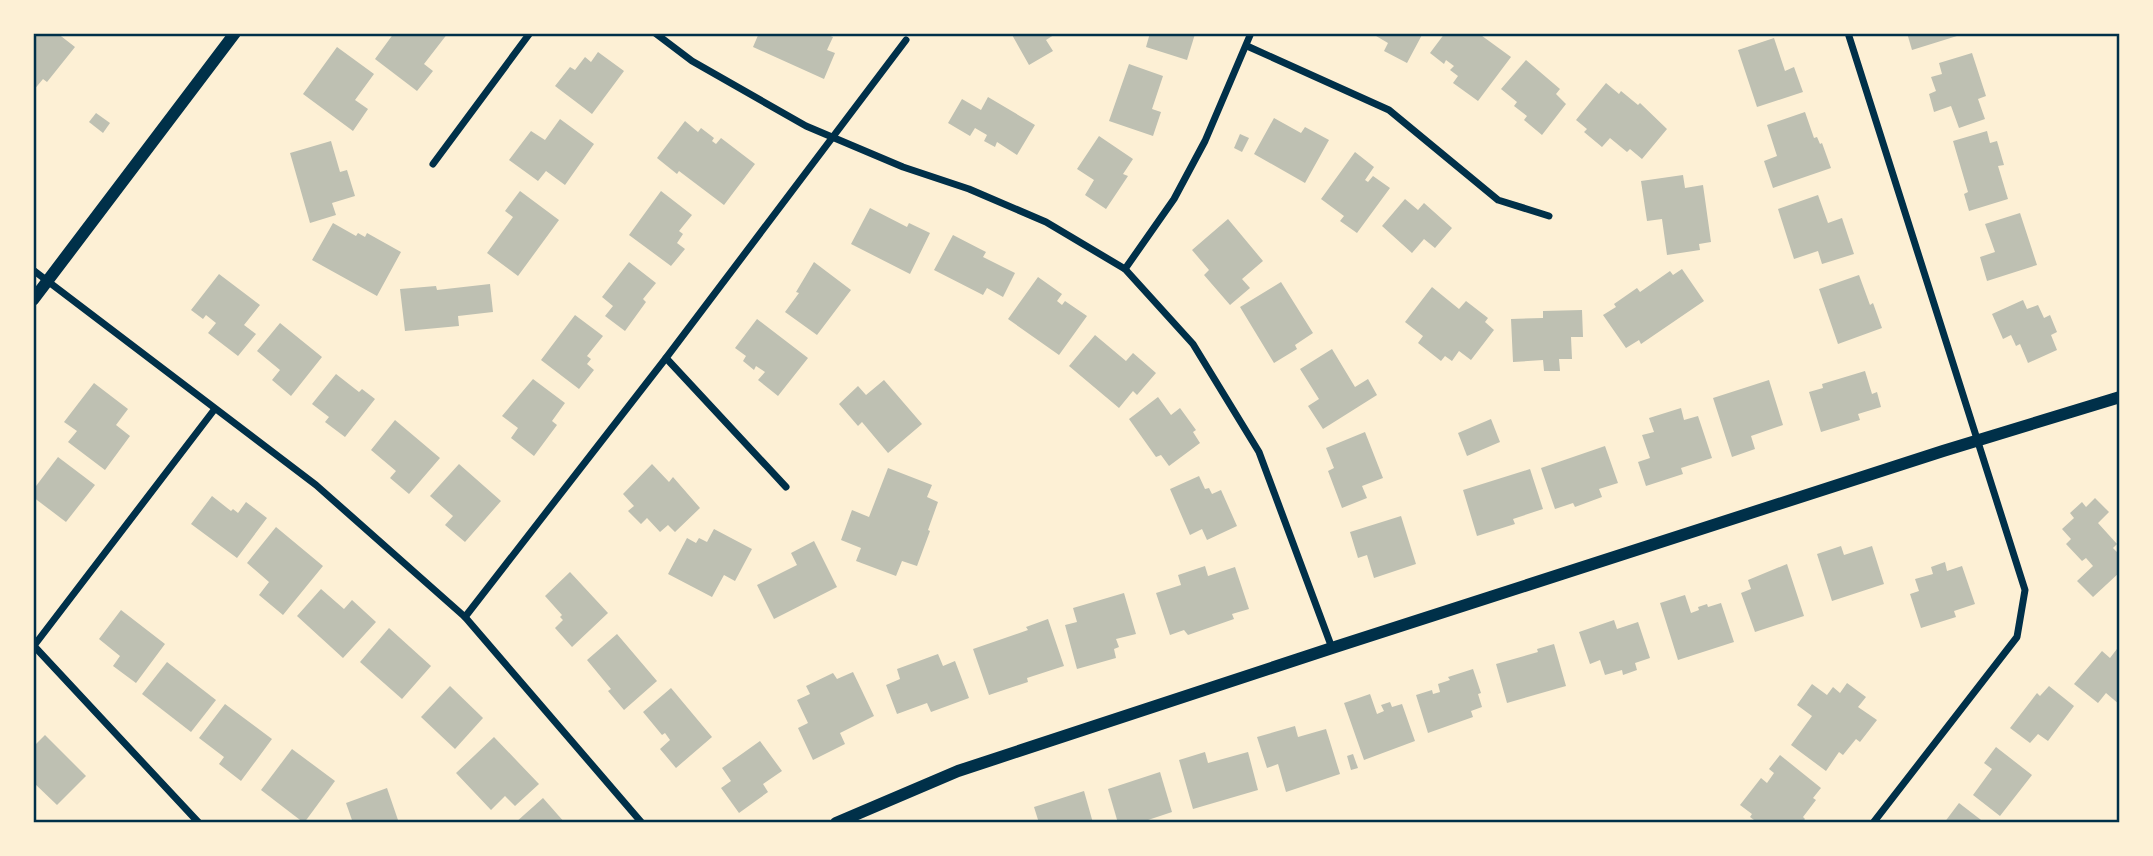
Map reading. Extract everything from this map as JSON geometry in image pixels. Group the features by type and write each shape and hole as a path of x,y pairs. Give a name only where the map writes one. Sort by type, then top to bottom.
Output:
{"street":[{"path":"33,300 235,33"},
{"path":"433,164 530,33"},
{"path":"654,33 692,61 806,126 902,167 969,189 1046,222 1125,269 1193,344 1259,452 1332,648"},
{"path":"1125,269 1174,199 1205,141 1251,33"},
{"path":"1848,33 2025,590 2017,637 1873,823"},
{"path":"465,617 666,358 906,40"},
{"path":"1247,46 1389,110 1498,200 1549,216"},
{"path":"33,270 316,485 465,617 642,823"},
{"path":"666,358 786,487"},
{"path":"836,823 958,771 1332,648 2120,397"},
{"path":"199,823 34,646 215,410"}],"building":[{"path":"36,33 57,33 75,47 47,82 43,79 33,91 33,37"},
{"path":"394,33 448,33 424,64 433,71 417,91 375,59"},
{"path":"759,33 823,33 833,37 827,50 835,53 824,79 753,47"},
{"path":"1011,33 1057,33 1046,40 1053,51 1029,65"},
{"path":"1150,33 1195,34 1187,60 1146,47"},
{"path":"1371,33 1423,33 1407,63 1384,51 1388,43"},
{"path":"1445,33 1478,33 1511,57 1478,101 1453,83 1458,76 1450,70 1454,66 1446,60 1444,64 1430,53"},
{"path":"1907,33 1956,33 1957,36 1912,50"},
{"path":"1774,38 1785,71 1794,67 1803,92 1757,107 1738,50"},
{"path":"337,47 374,74 355,100 368,109 353,131 303,94"},
{"path":"598,52 624,71 592,114 555,86 570,67 575,70 585,57 591,62"},
{"path":"1972,53 1986,96 1978,99 1985,119 1959,128 1951,106 1934,112 1929,94 1936,91 1931,77 1942,74 1939,63"},
{"path":"1526,60 1560,89 1556,94 1566,104 1542,135 1524,120 1527,116 1514,106 1517,102 1501,89"},
{"path":"1129,64 1163,76 1152,109 1161,112 1153,136 1109,121"},
{"path":"1606,83 1619,94 1621,91 1638,105 1640,103 1667,129 1642,159 1630,149 1627,152 1610,138 1602,147 1584,132 1587,129 1576,120"},
{"path":"988,97 1035,125 1017,155 997,142 995,147 984,141 987,135 975,128 970,136 948,123 962,99 981,110"},
{"path":"1805,112 1814,138 1817,137 1820,144 1822,143 1831,168 1773,188 1764,161 1777,156 1767,125"},
{"path":"96,113 110,123 103,133 89,122"},
{"path":"1274,118 1301,133 1305,127 1329,140 1305,183 1254,154"},
{"path":"560,119 594,144 565,185 546,171 538,181 509,160 531,131 545,140"},
{"path":"685,121 698,132 701,128 714,138 712,141 716,144 721,138 755,164 724,205 657,158"},
{"path":"1987,131 1990,143 1997,141 2004,165 1998,166 2008,199 1969,211 1964,194 1968,192 1953,141"},
{"path":"1240,134 1249,138 1242,152 1234,148"},
{"path":"1099,136 1133,159 1123,174 1128,176 1106,209 1085,195 1094,180 1077,169"},
{"path":"331,141 340,172 347,170 355,196 332,203 336,215 310,223 290,153"},
{"path":"1355,152 1374,167 1365,180 1368,182 1373,176 1390,188 1357,233 1340,221 1344,216 1321,199"},
{"path":"1683,175 1685,188 1703,185 1711,242 1699,244 1700,250 1667,255 1662,219 1647,221 1641,181"},
{"path":"520,191 559,220 518,276 487,253 513,217 505,211"},
{"path":"661,191 692,215 679,231 683,234 677,243 685,249 671,266 629,235"},
{"path":"1818,195 1828,223 1842,218 1854,254 1822,264 1818,251 1794,259 1778,209"},
{"path":"1405,199 1418,210 1424,203 1452,228 1435,248 1424,239 1412,253 1382,226"},
{"path":"870,208 907,227 909,223 930,233 910,274 851,244"},
{"path":"2020,213 2037,265 1987,281 1980,257 1995,252 1985,224"},
{"path":"1228,219 1263,261 1242,279 1250,288 1230,305 1204,275 1209,270 1192,250"},
{"path":"333,223 356,236 358,233 365,237 367,233 401,252 377,296 312,260"},
{"path":"953,235 986,252 983,257 1015,273 1003,297 987,288 983,295 934,270"},
{"path":"629,262 656,283 643,299 646,302 625,331 605,316 613,306 602,297"},
{"path":"814,262 851,290 817,335 785,312 799,293 796,292"},
{"path":"1682,269 1704,301 1641,344 1639,340 1626,348 1603,315 1637,288 1640,292 1670,271 1673,275"},
{"path":"219,274 260,305 244,325 256,334 238,356 208,333 216,323 206,315 203,319 191,310"},
{"path":"1859,275 1882,328 1838,344 1819,289"},
{"path":"1038,277 1062,294 1057,301 1062,305 1065,301 1087,316 1059,355 1008,319"},
{"path":"1281,282 1313,333 1295,345 1297,349 1274,363 1240,307"},
{"path":"490,284 493,312 458,316 459,326 405,331 400,289 436,286 437,290"},
{"path":"1432,287 1459,309 1466,301 1488,318 1485,322 1494,330 1471,360 1459,351 1452,361 1445,356 1441,361 1418,343 1423,336 1405,322"},
{"path":"2023,300 2027,309 2038,305 2044,318 2050,315 2057,332 2051,335 2057,350 2028,363 2020,344 2016,346 2011,335 2003,339 1992,314"},
{"path":"1582,310 1583,337 1571,337 1572,359 1559,359 1560,371 1544,371 1543,360 1513,362 1511,319 1543,318 1543,311"},
{"path":"575,315 603,336 587,356 591,359 587,364 594,370 579,389 541,360"},
{"path":"757,319 808,358 778,396 758,380 765,372 756,366 754,370 743,361 746,356 735,348"},
{"path":"280,323 322,357 291,396 272,380 280,370 257,351"},
{"path":"1095,335 1126,361 1133,353 1156,373 1137,395 1133,391 1119,408 1069,366"},
{"path":"1332,349 1355,387 1368,379 1377,395 1323,429 1308,406 1319,399 1300,369"},
{"path":"1865,371 1872,394 1877,392 1881,407 1858,414 1860,420 1821,432 1809,392 1823,388 1822,384"},
{"path":"336,374 359,392 362,389 375,399 345,437 325,422 329,417 312,404"},
{"path":"533,379 565,403 552,421 557,425 534,456 511,438 518,428 502,416"},
{"path":"884,380 922,424 888,453 862,422 858,426 839,404 858,386 866,395"},
{"path":"1769,380 1783,425 1751,436 1755,449 1732,457 1713,398"},
{"path":"94,383 128,409 116,425 130,436 105,470 68,442 77,431 64,422"},
{"path":"1158,397 1171,415 1180,408 1196,430 1193,432 1200,443 1169,466 1161,455 1156,457 1129,419"},
{"path":"1681,408 1684,420 1698,416 1712,458 1681,468 1683,474 1646,486 1638,462 1650,458 1642,435 1654,432 1649,418"},
{"path":"1491,419 1500,442 1467,456 1458,433"},
{"path":"395,420 440,458 409,494 390,478 396,471 371,450"},
{"path":"1365,432 1383,478 1362,486 1367,498 1342,508 1328,471 1334,468 1326,448"},
{"path":"1605,446 1618,483 1599,489 1602,497 1575,507 1573,503 1555,509 1541,468"},
{"path":"58,457 95,485 66,522 33,497 33,490"},
{"path":"459,464 501,501 465,542 445,525 453,516 430,496"},
{"path":"652,464 669,482 673,477 700,508 675,532 668,525 660,532 647,518 641,524 628,511 634,506 623,494"},
{"path":"888,468 932,485 927,497 938,502 917,566 902,561 896,576 856,561 861,548 841,540 852,510 869,517"},
{"path":"1530,469 1543,509 1513,519 1515,524 1477,536 1463,490"},
{"path":"1199,476 1205,489 1209,488 1212,494 1221,490 1237,526 1207,540 1202,529 1190,535 1170,489"},
{"path":"212,496 231,511 233,509 238,513 246,502 267,518 237,558 191,524"},
{"path":"2095,498 2109,512 2098,523 2117,544 2113,548 2120,555 2120,572 2093,597 2077,581 2093,566 2086,558 2082,561 2066,544 2071,539 2062,529 2074,518 2070,513 2082,502 2086,507"},
{"path":"1401,516 1416,564 1374,578 1367,555 1358,558 1350,532"},
{"path":"276,527 323,566 283,615 259,595 269,582 247,563"},
{"path":"714,529 752,549 735,581 724,575 712,597 668,574 687,538 696,543 699,538 707,542"},
{"path":"814,541 837,587 774,619 757,585 797,565 791,553"},
{"path":"1841,546 1844,555 1872,546 1884,584 1832,601 1817,554"},
{"path":"1945,562 1947,571 1962,566 1975,604 1954,611 1956,617 1921,628 1910,594 1919,591 1915,579 1933,574 1931,567"},
{"path":"1787,564 1804,616 1755,632 1741,593 1751,589 1748,580"},
{"path":"1205,566 1208,576 1235,567 1249,609 1232,614 1234,619 1188,635 1184,630 1170,635 1156,593 1181,585 1178,575"},
{"path":"570,572 608,613 572,647 555,628 563,620 560,617 562,615 545,596"},
{"path":"321,589 344,609 352,600 376,622 343,658 297,616"},
{"path":"1124,593 1136,634 1116,639 1119,647 1114,649 1116,658 1077,669 1065,625 1077,622 1073,608"},
{"path":"1685,595 1691,613 1707,604 1708,607 1721,603 1734,642 1678,660 1660,603"},
{"path":"121,610 165,644 136,683 113,666 120,656 99,639"},
{"path":"1048,619 1064,666 1027,678 1028,682 989,695 973,649 1028,630 1026,627"},
{"path":"1614,620 1617,629 1638,622 1650,658 1635,663 1637,670 1623,675 1622,670 1605,675 1600,660 1590,664 1579,632"},
{"path":"389,628 431,666 402,699 360,662"},
{"path":"617,634 657,681 624,710 587,660"},
{"path":"1554,644 1566,686 1507,703 1496,664 1538,652 1537,649"},
{"path":"2120,645 2120,705 2106,693 2098,703 2074,684 2102,651 2110,658"},
{"path":"938,654 943,666 955,661 969,698 931,712 927,703 897,714 886,685 900,679 897,669"},
{"path":"167,662 216,700 191,732 142,694"},
{"path":"1473,669 1481,693 1478,694 1482,707 1471,711 1473,717 1428,733 1416,695 1432,690 1433,694 1440,692 1438,684 1450,680 1448,677"},
{"path":"853,672 874,716 840,733 845,744 813,760 798,728 808,723 797,700 810,694 806,686 833,673 837,679"},
{"path":"1847,683 1866,697 1858,707 1877,720 1860,742 1856,739 1843,755 1839,752 1826,771 1791,745 1812,716 1797,705 1812,684 1827,695 1833,687 1840,693"},
{"path":"450,686 483,718 455,749 421,717"},
{"path":"2049,686 2074,706 2048,741 2038,734 2030,743 2010,728 2037,693 2040,696"},
{"path":"671,688 712,737 676,768 660,749 670,740 665,733 662,735 643,712"},
{"path":"1370,694 1377,714 1384,711 1381,705 1390,702 1392,707 1402,704 1415,741 1364,760 1344,703"},
{"path":"225,704 272,739 241,781 219,764 224,757 199,738"},
{"path":"1295,726 1298,737 1326,729 1340,774 1286,792 1278,764 1267,768 1257,737"},
{"path":"45,735 86,776 57,805 33,782 33,747"},
{"path":"494,737 539,784 515,806 505,796 491,810 456,773"},
{"path":"760,741 782,771 763,784 768,792 739,813 721,788 731,781 722,768"},
{"path":"1996,747 2032,775 2000,816 1973,795 1992,769 1984,763"},
{"path":"292,749 335,781 304,823 261,790"},
{"path":"1205,752 1208,763 1248,752 1258,790 1193,809 1179,760"},
{"path":"1353,754 1358,768 1351,770 1347,756"},
{"path":"1780,755 1821,788 1813,798 1816,800 1803,817 1805,819 1802,823 1758,823 1750,817 1752,814 1740,805 1761,778 1767,783 1774,773 1769,769"},
{"path":"1160,772 1172,812 1139,823 1118,823 1108,789"},
{"path":"387,788 399,823 353,823 346,803"},
{"path":"1084,791 1093,823 1039,823 1034,807"},
{"path":"543,798 565,823 515,823"},
{"path":"1959,803 1985,823 1944,823"}]}
